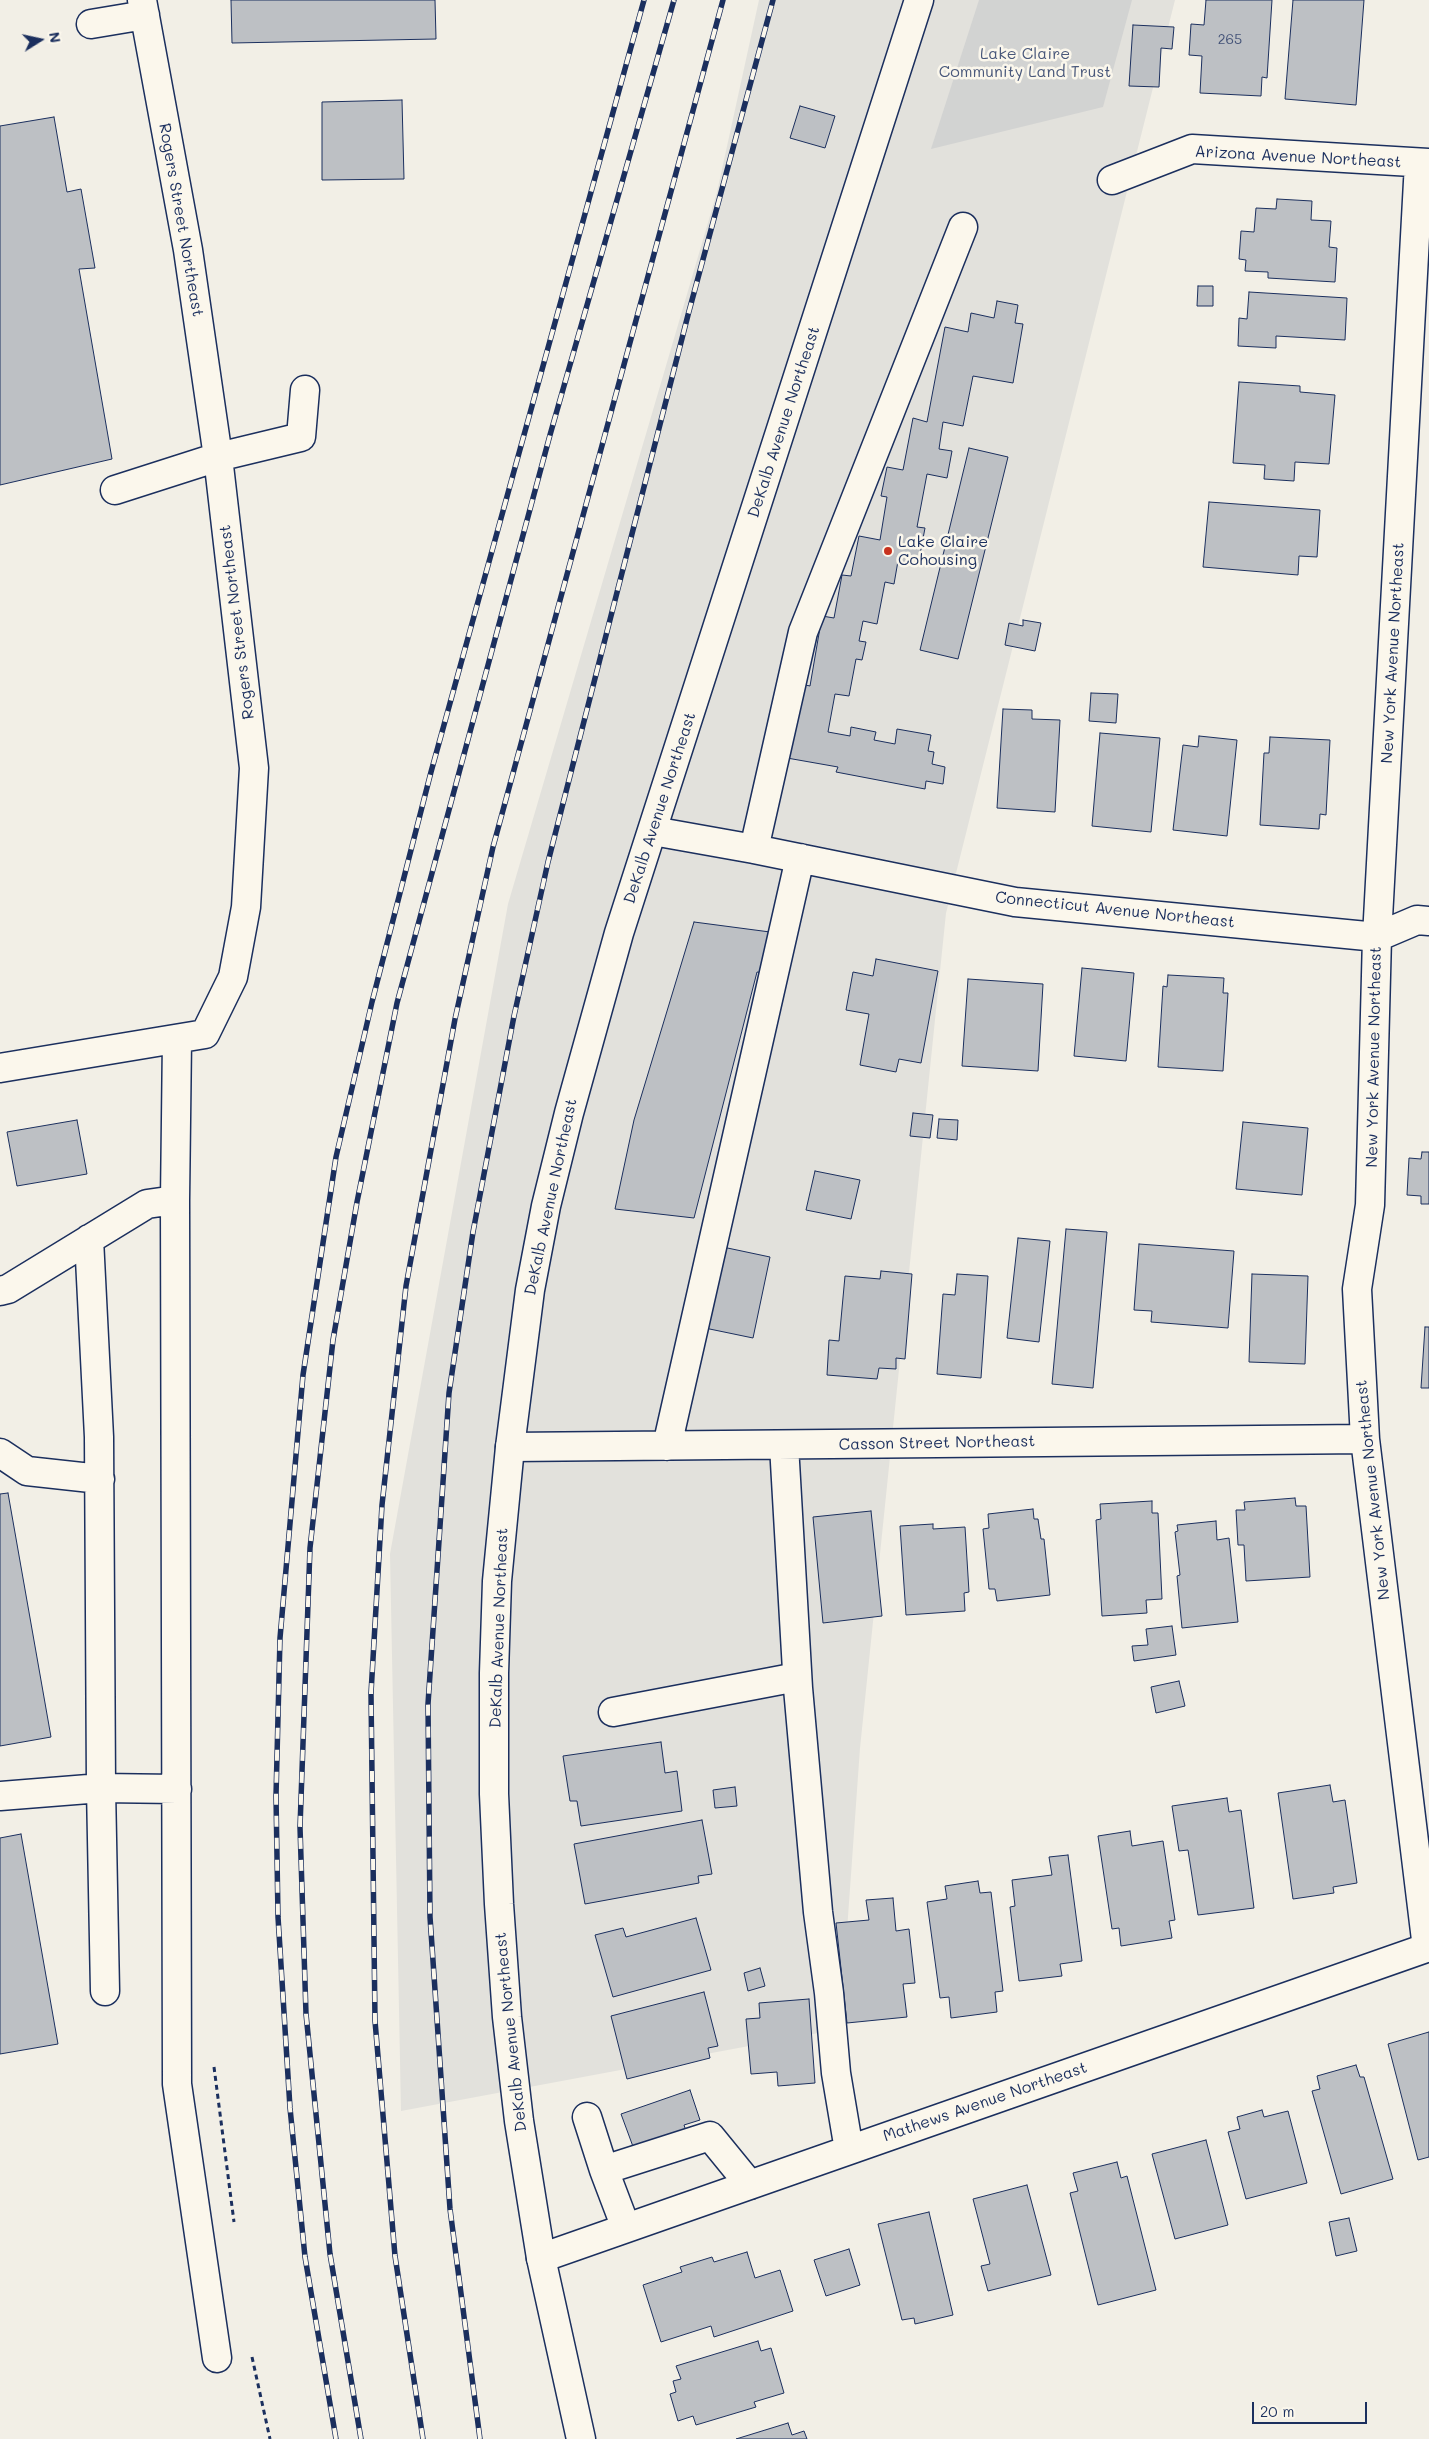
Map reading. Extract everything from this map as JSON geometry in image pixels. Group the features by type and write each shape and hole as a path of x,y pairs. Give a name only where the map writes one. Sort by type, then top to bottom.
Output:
{"street":[{"name":"DeKalb Avenue Northeast","path":"581,2439 541,2258 519,2121 507,2017 496,1824 494,1673 497,1581 510,1447 530,1290 546,1206 596,1011 919,0"},
{"path":"91,24 144,8"},
{"name":"Rogers Street Northeast","path":"0,1068 205,1034 233,977 246,907 254,768 218,457 188,250 144,8"},
{"name":"Arizona Avenue Northeast","path":"1112,180 1192,149 1424,163"},
{"name":"New York Avenue Northeast","path":"1424,163 1377,937 1370,1206 1357,1289 1365,1439 1428,1947"},
{"path":"754,848 804,632 963,227"},
{"path":"115,490 218,457 301,437 305,390"},
{"name":"Connecticut Avenue Northeast","path":"653,831 754,848 1015,902 1377,937 1417,920 1429,921"},
{"path":"667,1446 741,1110 800,858"},
{"path":"177,1039 175,1200 177,2084 217,2358"},
{"path":"0,1291 8,1290 147,1204 175,1200"},
{"path":"89,1239 100,1479 101,1788 106,1991"},
{"name":"Casson Street Northeast","path":"510,1447 1365,1439"},
{"path":"784,1445 797,1677 818,1912 829,1993 836,2073 850,2150"},
{"path":"0,1453 27,1471 100,1479"},
{"path":"613,1712 797,1677"},
{"path":"0,1796 101,1788 177,1789"},
{"name":"Mathews Avenue Northeast","path":"541,2258 1428,1947"},
{"path":"587,2117 604,2170 626,2228"},
{"path":"604,2170 710,2136 750,2185"}],"path":[{"path":"252,2355 270,2439"}],"shaded area":[{"path":"759,0 1175,0 946,913 860,1748 840,2029 401,2111 390,1554 508,904 717,192"}],"green space":[{"name":"Lake Claire Community Land Trust","path":"979,0 1132,0 1103,107 931,149"}],"building":[{"path":"231,0 435,0 436,39 232,43"},
{"path":"1206,0 1272,0 1267,78 1262,77 1261,96 1200,93 1202,56 1189,55 1191,24 1204,25"},
{"path":"1293,0 1364,0 1356,105 1285,99"},
{"path":"1133,25 1174,27 1172,49 1161,48 1159,87 1129,86"},
{"path":"402,100 404,179 322,180 322,102"},
{"path":"800,106 835,116 825,148 790,138"},
{"path":"54,117 67,192 81,189 95,268 79,269 112,459 0,485 0,126"},
{"path":"1277,199 1312,201 1311,220 1331,221 1329,247 1337,248 1335,282 1268,278 1268,272 1245,271 1246,260 1239,259 1241,231 1254,232 1256,208 1276,209"},
{"path":"1198,286 1213,286 1213,306 1197,306"},
{"path":"1249,292 1347,298 1345,340 1276,336 1276,348 1238,346 1239,318 1247,319"},
{"name":"Lake Claire Cohousing","path":"997,301 1018,305 1015,323 1023,324 1013,383 973,376 963,426 943,422 939,449 952,451 947,478 927,474 917,527 925,528 918,565 898,561 894,584 885,582 877,624 863,621 859,641 866,642 862,660 856,659 849,696 835,694 828,732 850,736 851,727 876,732 874,740 895,744 897,729 931,735 928,751 934,752 932,764 945,767 943,784 926,781 925,789 836,772 838,767 787,758 801,684 810,686 822,616 834,618 842,575 851,576 859,536 880,540 887,497 881,496 887,467 903,470 913,418 927,422 945,327 968,332 971,313 994,318"},
{"path":"1239,382 1300,386 1300,392 1335,395 1329,464 1295,462 1294,481 1264,479 1265,465 1233,463"},
{"path":"969,448 1008,457 958,659 920,650"},
{"path":"1209,502 1320,510 1317,557 1299,556 1298,575 1203,567"},
{"path":"1023,620 1041,623 1035,651 1005,645 1009,623 1023,626"},
{"path":"1091,693 1118,694 1116,723 1089,721"},
{"path":"1003,709 1032,710 1032,719 1060,720 1055,812 997,808"},
{"path":"1100,733 1160,738 1151,832 1092,826"},
{"path":"1199,736 1237,740 1227,836 1173,830 1183,745 1198,747"},
{"path":"1270,737 1330,740 1326,815 1320,814 1319,829 1260,825 1264,753 1269,753"},
{"path":"694,922 770,932 764,973 757,972 694,1218 615,1209 634,1120"},
{"path":"876,959 938,971 921,1063 899,1059 896,1072 860,1065 869,1014 846,1010 853,972 873,976"},
{"path":"1082,968 1134,973 1126,1061 1074,1056"},
{"path":"1168,975 1224,978 1223,993 1228,993 1223,1071 1158,1067 1163,986 1167,987"},
{"path":"968,979 1043,984 1038,1071 962,1066"},
{"path":"913,1113 933,1115 930,1138 910,1136"},
{"path":"939,1119 958,1120 957,1140 937,1138"},
{"path":"77,1120 87,1174 17,1186 7,1132"},
{"path":"1243,1122 1308,1128 1302,1195 1236,1189"},
{"path":"1422,1152 1429,1152 1429,1204 1421,1204 1421,1196 1407,1195 1409,1158 1421,1159"},
{"path":"815,1171 860,1180 851,1219 806,1210"},
{"path":"1066,1229 1107,1232 1093,1388 1052,1384"},
{"path":"1018,1238 1050,1241 1039,1342 1007,1338"},
{"path":"1139,1244 1234,1251 1228,1328 1151,1322 1152,1311 1134,1310"},
{"path":"718,1246 770,1257 753,1338 700,1327"},
{"path":"881,1271 912,1274 905,1359 896,1358 896,1369 879,1368 877,1379 827,1375 829,1340 839,1341 845,1276 880,1279"},
{"path":"957,1274 988,1276 981,1378 937,1374 943,1294 955,1295"},
{"path":"1252,1274 1308,1276 1305,1364 1249,1362"},
{"path":"1425,1327 1429,1327 1429,1388 1421,1388"},
{"path":"8,1493 51,1737 0,1746 0,1494"},
{"path":"1295,1498 1296,1506 1306,1506 1310,1577 1246,1581 1244,1545 1238,1545 1236,1510 1245,1510 1244,1502"},
{"path":"1152,1501 1152,1513 1158,1513 1162,1599 1146,1600 1147,1613 1102,1616 1096,1520 1101,1519 1100,1504"},
{"path":"1033,1509 1034,1519 1038,1519 1041,1539 1044,1539 1050,1595 997,1601 995,1589 989,1589 983,1529 989,1528 988,1514"},
{"path":"871,1511 882,1616 823,1623 813,1517"},
{"path":"1216,1521 1217,1540 1229,1538 1238,1622 1182,1628 1177,1576 1180,1575 1175,1532 1178,1531 1177,1525"},
{"path":"933,1524 933,1529 965,1527 969,1592 964,1593 965,1611 906,1615 900,1526"},
{"path":"1172,1626 1176,1655 1134,1661 1132,1646 1148,1645 1146,1629"},
{"path":"1179,1681 1185,1706 1156,1713 1151,1687"},
{"path":"661,1742 665,1773 677,1771 682,1811 581,1826 577,1801 570,1801 563,1756"},
{"path":"1330,1785 1333,1802 1345,1800 1357,1883 1333,1887 1334,1893 1293,1899 1278,1793"},
{"path":"735,1787 737,1806 715,1808 713,1790"},
{"path":"1227,1798 1229,1812 1241,1810 1254,1908 1198,1915 1188,1850 1179,1851 1172,1806"},
{"path":"702,1820 712,1874 698,1876 699,1883 585,1904 574,1844"},
{"path":"1130,1831 1132,1846 1163,1841 1175,1920 1169,1921 1172,1938 1121,1946 1119,1928 1112,1929 1098,1836"},
{"path":"21,1834 58,2044 0,2054 0,1838"},
{"path":"1068,1855 1082,1961 1060,1964 1062,1976 1019,1981 1010,1907 1015,1906 1012,1880 1052,1875 1049,1857"},
{"path":"978,1881 980,1893 991,1892 1003,1991 995,1992 997,2012 951,2018 949,1997 940,1998 927,1902 947,1899 945,1886"},
{"path":"893,1898 896,1931 909,1929 915,1983 903,1984 907,2017 847,2023 836,1923 869,1920 866,1900"},
{"path":"696,1918 711,1970 613,1997 595,1935 623,1928 626,1937"},
{"path":"760,1968 765,1986 748,1991 744,1973"},
{"path":"704,1992 718,2046 708,2048 710,2058 627,2079 611,2016"},
{"path":"809,1999 815,2083 778,2086 777,2072 751,2074 746,2019 760,2018 759,2003"},
{"path":"1429,2032 1429,2157 1418,2160 1388,2044"},
{"path":"1356,2065 1360,2077 1364,2077 1393,2179 1341,2194 1312,2091 1320,2089 1317,2076"},
{"path":"690,2090 700,2120 684,2125 687,2134 635,2152 621,2114"},
{"path":"1262,2110 1264,2117 1288,2111 1307,2183 1246,2199 1228,2132 1240,2129 1237,2117"},
{"path":"1206,2140 1228,2225 1175,2239 1152,2154"},
{"path":"1117,2162 1121,2178 1127,2176 1156,2290 1098,2305 1070,2193 1078,2191 1073,2173"},
{"path":"1027,2185 1051,2275 988,2291 981,2266 990,2264 973,2199"},
{"path":"929,2212 953,2315 915,2324 914,2318 902,2320 878,2224"},
{"path":"1349,2218 1357,2251 1336,2256 1329,2222"},
{"path":"849,2249 860,2285 826,2296 814,2260"},
{"path":"747,2252 755,2278 780,2270 793,2311 714,2337 711,2326 661,2342 643,2285 682,2272 680,2267 712,2257 714,2262"},
{"path":"758,2341 761,2351 771,2348 784,2393 754,2402 756,2407 696,2425 693,2416 678,2421 670,2394 676,2392 673,2381 681,2379 676,2366"},
{"path":"788,2423 792,2435 804,2431 807,2439 736,2439"}],"railway":[{"path":"336,2439 305,2257 290,2108 278,1917 276,1796 280,1638 303,1375 336,1157 372,1002 431,772 644,0"},
{"path":"361,2439 330,2254 306,2014 300,1827 310,1548 333,1340 357,1202 397,1003 550,435 674,0"},
{"path":"423,2439 395,2256 375,2021 371,1693 382,1505 406,1286 455,1019 493,847 723,0"},
{"path":"480,2439 450,2209 430,1917 428,1704 449,1393 473,1232 514,1016 548,862 688,315 773,0"}],"place":[{"name":"Lake Claire Cohousing","path":"888,551"}]}
